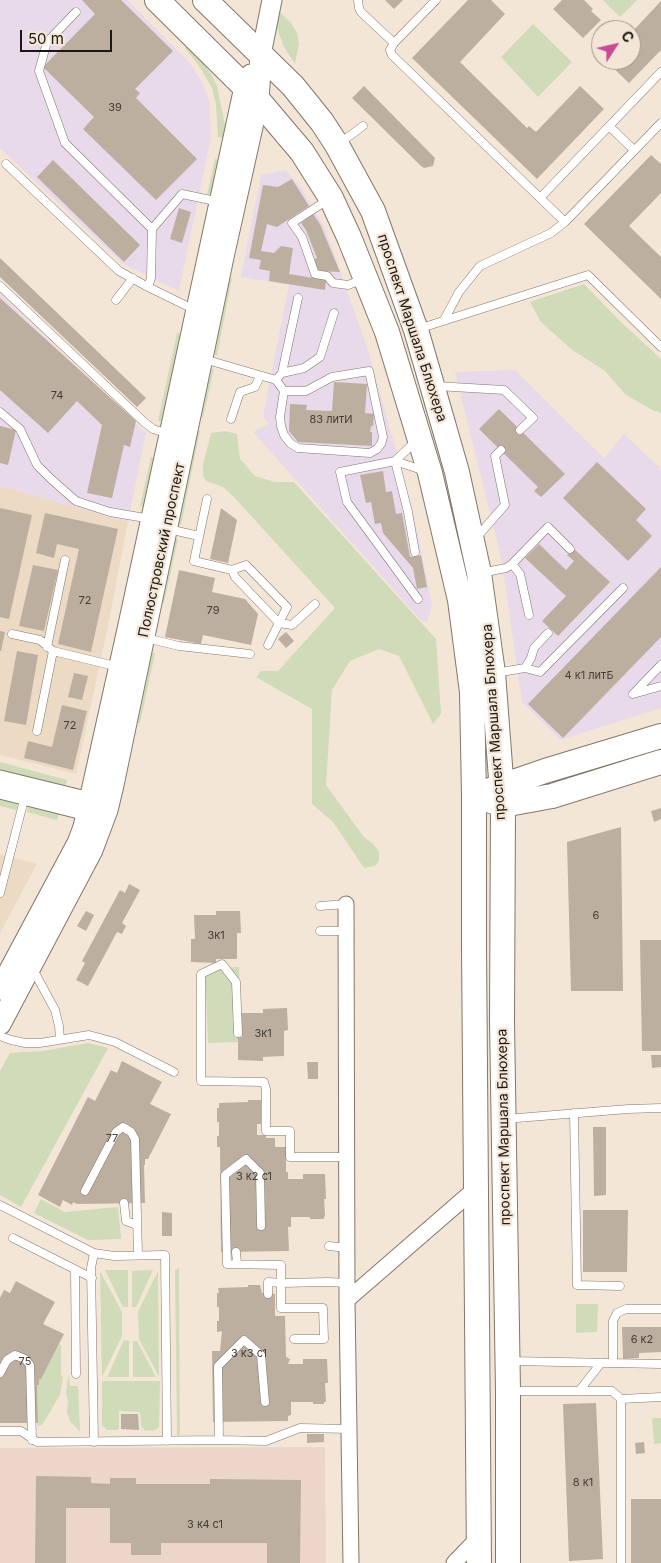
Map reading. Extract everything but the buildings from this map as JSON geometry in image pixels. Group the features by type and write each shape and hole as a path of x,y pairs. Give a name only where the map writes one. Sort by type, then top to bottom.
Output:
{"main road":[{"name":"проспект Маршала Блюхера","path":"158,0 252,93 302,152 331,198 349,237 387,332 430,473 460,600 472,692 479,1563"},
{"name":"проспект Маршала Блюхера","path":"204,0 293,86 322,122 337,145 373,211 416,330 457,472 473,541 493,673 502,795 502,1022 508,1391 508,1563"},
{"name":"Полюстровский проспект","path":"0,1024 22,964 94,808 128,669 261,55"},
{"name":"Полюстровский проспект","path":"204,312 220,202 252,93"},
{"path":"502,795 661,736"},
{"path":"474,796 552,796 661,762"},
{"name":"Полюстровский проспект","path":"0,989 22,964"}],"street":[{"name":"Полюстровский проспект","path":"261,55 272,0"},
{"path":"0,778 26,791 94,808"},
{"path":"0,791 26,791"},
{"path":"346,904 347,1300 351,1563"},
{"path":"347,1300 476,1188"},
{"path":"454,1563 479,1537"}],"lane":[{"path":"358,0 361,12 394,43"},
{"path":"436,0 394,43 390,50 394,57 565,222"},
{"path":"76,12 46,42 39,71 65,143 152,229"},
{"path":"540,198 661,72"},
{"path":"444,320 459,292 480,266 551,233 565,222 661,122"},
{"path":"337,145 362,126"},
{"path":"609,126 634,150"},
{"path":"6,164 119,271 148,287 204,312"},
{"path":"148,287 151,278 152,229 182,194 220,202"},
{"path":"331,198 292,223 302,237 315,274 328,276 334,283 348,285 366,278"},
{"path":"416,330 588,275 661,347"},
{"path":"116,300 133,278"},
{"path":"0,286 144,422 153,429 178,437"},
{"path":"276,380 282,373 298,298"},
{"path":"282,373 304,368 320,357 334,313"},
{"path":"195,357 276,380 284,391 280,417 281,426 284,435 290,443 298,448 370,453 381,444 383,437 369,372 332,377 306,391 284,391"},
{"path":"231,419 240,392 255,387 260,376"},
{"path":"432,386 504,390 533,418 520,430"},
{"path":"0,412 20,429 38,465 51,480 76,501 200,536"},
{"path":"395,462 420,438"},
{"path":"473,541 505,505 495,456 501,450"},
{"path":"395,462 408,512 415,552"},
{"path":"418,599 347,502 340,472 395,462 430,473"},
{"path":"207,499 194,561 232,570 246,565 287,607 268,645"},
{"path":"479,573 506,568 548,527 570,549"},
{"path":"37,731 65,560"},
{"path":"512,564 520,574 529,615"},
{"path":"232,570 235,577 278,623 292,625 314,604"},
{"path":"493,673 525,668 540,672 623,588"},
{"path":"525,668 534,648 548,633"},
{"path":"12,634 40,640 50,649 128,669"},
{"path":"135,636 179,646 250,654"},
{"path":"661,665 633,694 661,686"},
{"path":"0,893 2,875 26,791"},
{"path":"320,906 346,904"},
{"path":"320,931 346,931"},
{"path":"22,964 36,975 55,1010 60,1039"},
{"path":"238,1033 236,982 222,964 201,974 201,1081 225,1078 264,1082 266,1089 266,1131 290,1131 290,1157 346,1157"},
{"path":"0,1036 25,1043 89,1035 115,1042 174,1072"},
{"path":"503,1120 661,1108"},
{"path":"574,1114 577,1285 620,1286"},
{"path":"85,1191 116,1132 123,1127 131,1132 135,1139 138,1255"},
{"path":"261,1226 260,1173 246,1159 225,1175 227,1264 281,1265 281,1308 323,1308 324,1339 294,1339"},
{"path":"124,1203 126,1221 137,1225"},
{"path":"0,1205 94,1253 114,1256 165,1254 167,1441"},
{"path":"13,1238 92,1278"},
{"path":"329,1246 347,1248"},
{"path":"236,1252 236,1264"},
{"path":"94,1253 92,1278 94,1442"},
{"path":"75,1270 76,1374"},
{"path":"268,1294 268,1282 347,1283"},
{"path":"613,1363 613,1321 617,1313 626,1309 661,1309"},
{"path":"219,1440 218,1366 244,1340 261,1354 265,1402"},
{"path":"0,1373 7,1360 15,1355 25,1359 30,1365 32,1440"},
{"path":"507,1362 661,1364"},
{"path":"579,1391 601,1363"},
{"path":"508,1391 612,1391 621,1399 661,1396"},
{"path":"621,1399 621,1563"},
{"path":"0,1432 21,1431 37,1442 266,1441 300,1428 349,1429"}],"shaded area":[{"path":"0,0 127,0 189,62 201,80 209,99 211,137 179,291 123,264 0,148"},
{"path":"286,170 301,188 325,228 368,350 413,511 432,605 427,622 421,620 253,432 269,424 263,417 289,285 241,277 261,175"},
{"path":"0,294 146,433 128,522 0,486"},
{"path":"515,370 604,458 624,434 661,469 661,708 560,740 522,702 501,557 455,372"},
{"path":"0,486 128,522 76,774 0,755"},
{"path":"0,854 37,864 0,933"},
{"path":"325,1447 326,1563 0,1563 0,1448"}],"green space":[{"path":"603,0 637,0 620,17"},
{"path":"278,10 291,23 297,33 299,44 295,64 284,47 277,28"},
{"path":"533,24 572,62 538,97 501,57"},
{"path":"188,45 204,64 217,86 225,125 224,138 218,137 216,104 212,88 199,66 185,48"},
{"path":"215,159 219,160 212,194 207,195"},
{"path":"229,278 232,278 217,356 213,353"},
{"path":"584,284 661,359 661,413 652,410 625,394 605,371 571,349 541,322 530,302"},
{"path":"177,333 182,334 163,422 158,421"},
{"path":"210,369 214,369 203,418 200,417"},
{"path":"197,430 200,431 181,525 177,524"},
{"path":"225,431 237,434 240,459 255,476 275,482 294,482 436,639 441,714 433,724 399,656 379,649 350,661 332,690 326,785 363,836 379,852 379,861 375,866 364,868 333,822 312,804 312,709 256,677 261,671 278,671 335,608 233,496 223,487 206,481 203,475 203,465 211,433"},
{"path":"151,457 156,458 144,507 140,506"},
{"path":"174,537 178,539 164,603 160,602"},
{"path":"149,652 155,653 140,723 134,721"},
{"path":"0,762 67,780 65,788 0,771"},
{"path":"0,798 18,803 16,810 0,806"},
{"path":"29,806 59,814 57,820 27,812"},
{"path":"239,967 241,1042 208,1043 205,968"},
{"path":"88,1043 108,1048 21,1207 0,1195 0,1071 10,1053 43,1051"},
{"path":"41,1199 65,1212 118,1207 121,1239 88,1240 34,1213"},
{"path":"179,1268 180,1436 177,1435 175,1270"},
{"path":"105,1270 128,1270 128,1307 123,1307"},
{"path":"153,1270 136,1307 132,1307 132,1271"},
{"path":"100,1271 122,1312 122,1336 102,1377"},
{"path":"158,1271 159,1377 139,1339 138,1312"},
{"path":"576,1304 598,1304 597,1332 576,1333"},
{"path":"124,1340 129,1341 129,1377 107,1377"},
{"path":"133,1341 137,1341 156,1377 133,1377"},
{"path":"59,1344 61,1345 61,1376 63,1377 60,1395 42,1425 38,1426 37,1385"},
{"path":"68,1377 70,1386 78,1386 80,1432 70,1421 67,1412 68,1401 66,1393"},
{"path":"102,1381 160,1381 159,1427 155,1430 145,1431 141,1426 140,1412 119,1411 119,1428 117,1430 107,1430 102,1425"},
{"path":"652,1418 661,1418 661,1443 654,1444"}]}
